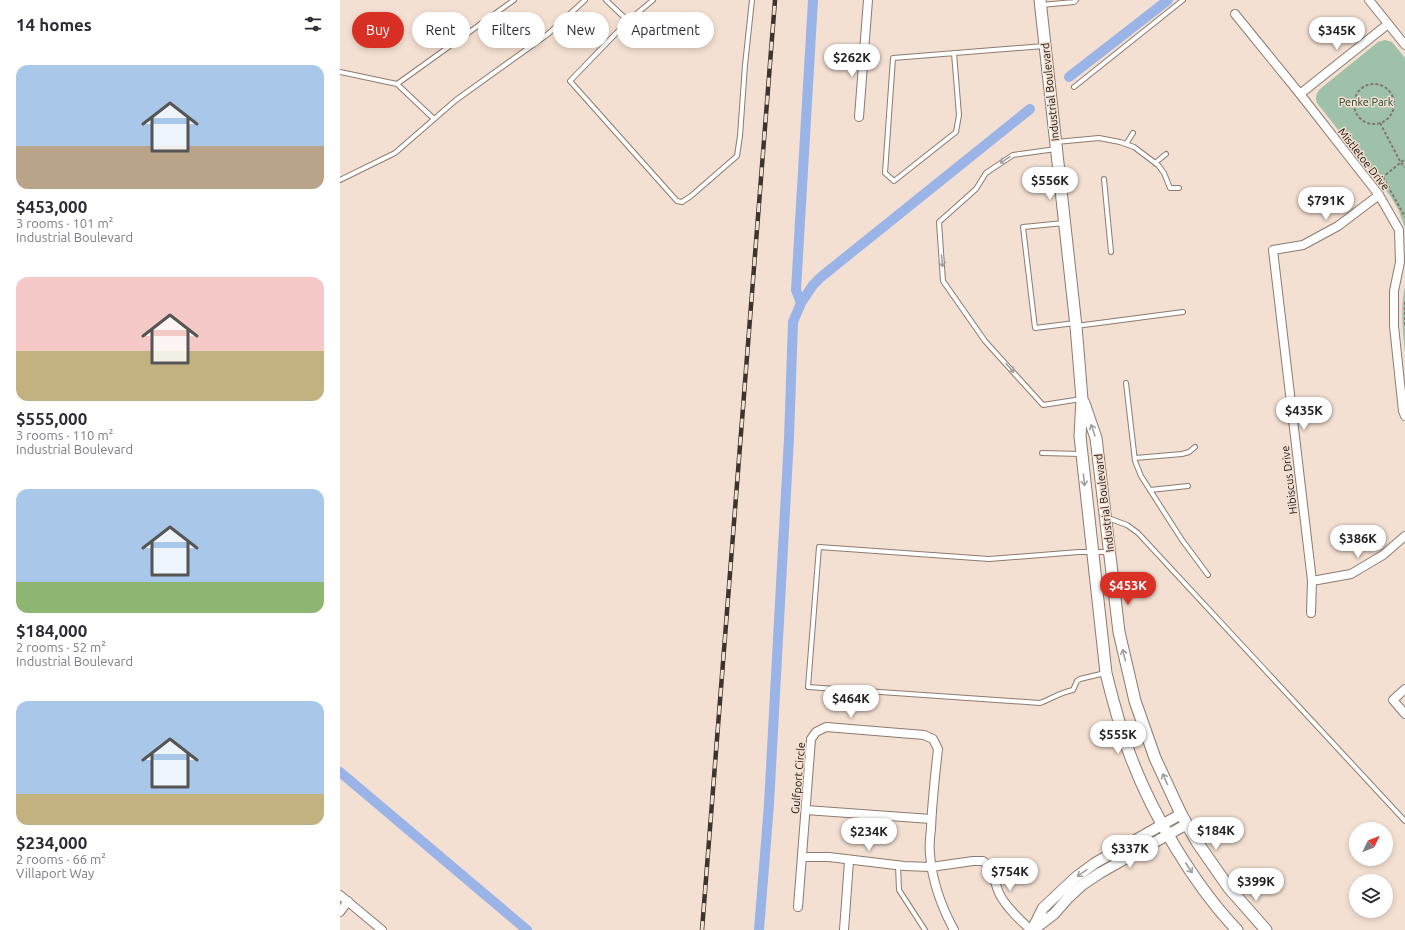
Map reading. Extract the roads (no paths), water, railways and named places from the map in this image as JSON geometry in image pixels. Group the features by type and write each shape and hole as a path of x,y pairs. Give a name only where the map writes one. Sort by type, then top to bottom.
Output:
{"main road":[{"name":"Industrial Boulevard","path":"1040,3 1076,324 1082,399 1080,436 1106,673 1114,708 1130,754 1149,798 1169,835 1194,875 1212,900 1237,930"},
{"name":"Industrial Boulevard","path":"1082,399 1096,438 1119,632 1135,701 1155,758 1181,814 1200,847 1229,888 1266,930"}],"street":[{"path":"859,117 868,0"},
{"path":"1369,0 1405,45"},
{"name":"Mistletoe Drive","path":"1235,14 1379,195 1399,230 1400,262 1394,291 1394,326 1405,416"},
{"path":"1300,94 1388,24"},
{"name":"Hibiscus Drive","path":"1311,613 1312,581 1273,250 1303,245 1338,226 1379,195"},
{"path":"1312,581 1351,574 1384,555 1405,536"},
{"path":"1405,689 1393,700 1405,714"},
{"name":"Gulfport Circle","path":"798,907 811,739 816,732 826,727 924,735 933,739 938,749 931,820 931,867 936,889 945,914 954,930"},
{"path":"806,810 931,820"},
{"path":"1032,930 1043,908 1076,877 1095,863 1181,814"},
{"path":"1032,930 1054,914 1082,885 1100,873 1187,824"},
{"path":"802,857 829,857 850,861 931,867 981,860 986,863 989,868 1001,898 1012,913 1032,930"},
{"path":"844,930 850,861"},
{"path":"340,895 382,930"},
{"path":"340,912 348,902"}],"lane":[{"path":"398,84 514,0"},
{"path":"340,180 396,153 456,100 548,34 585,0"},
{"path":"606,0 618,12"},
{"path":"639,12 653,0"},
{"path":"617,33 570,81 677,201 682,202 737,156 752,0"},
{"path":"1040,3 1074,2 1076,0"},
{"path":"1074,87 1183,0"},
{"path":"954,53 958,116 956,132 894,181 885,173 893,58 954,53 1046,46"},
{"path":"340,72 398,84 434,119"},
{"path":"1126,144 1133,133"},
{"path":"1082,399 1043,405 985,341 944,281 939,222 976,189 986,173 1014,155 1056,145 1099,138 1134,147 1155,163 1164,173 1170,188 1179,188"},
{"path":"1155,163 1166,154"},
{"path":"1104,179 1111,252"},
{"path":"1064,223 1024,227 1035,328 1183,312"},
{"path":"1126,383 1135,458 1141,476 1182,540 1208,575"},
{"path":"1135,458 1182,454 1189,452 1196,447"},
{"path":"1042,454 1082,454"},
{"path":"1150,490 1188,486"},
{"path":"1105,517 1127,525 1138,533 1405,821"},
{"path":"1106,673 1080,679 1077,681 1073,690 1066,691 1056,697 1040,703 808,687 819,548 988,559 1110,552"},
{"path":"898,864 899,890 925,930"}],"waterway":[{"path":"801,303 796,290 813,0"},
{"path":"1069,77 1168,0"},
{"path":"759,930 769,804 789,438 793,322 801,303 813,285 821,277 1030,109"},
{"path":"340,772 527,930"}],"railway":[{"path":"702,930 775,0"}],"park label":[{"name":"Penke Park","path":"1366,102"}]}
